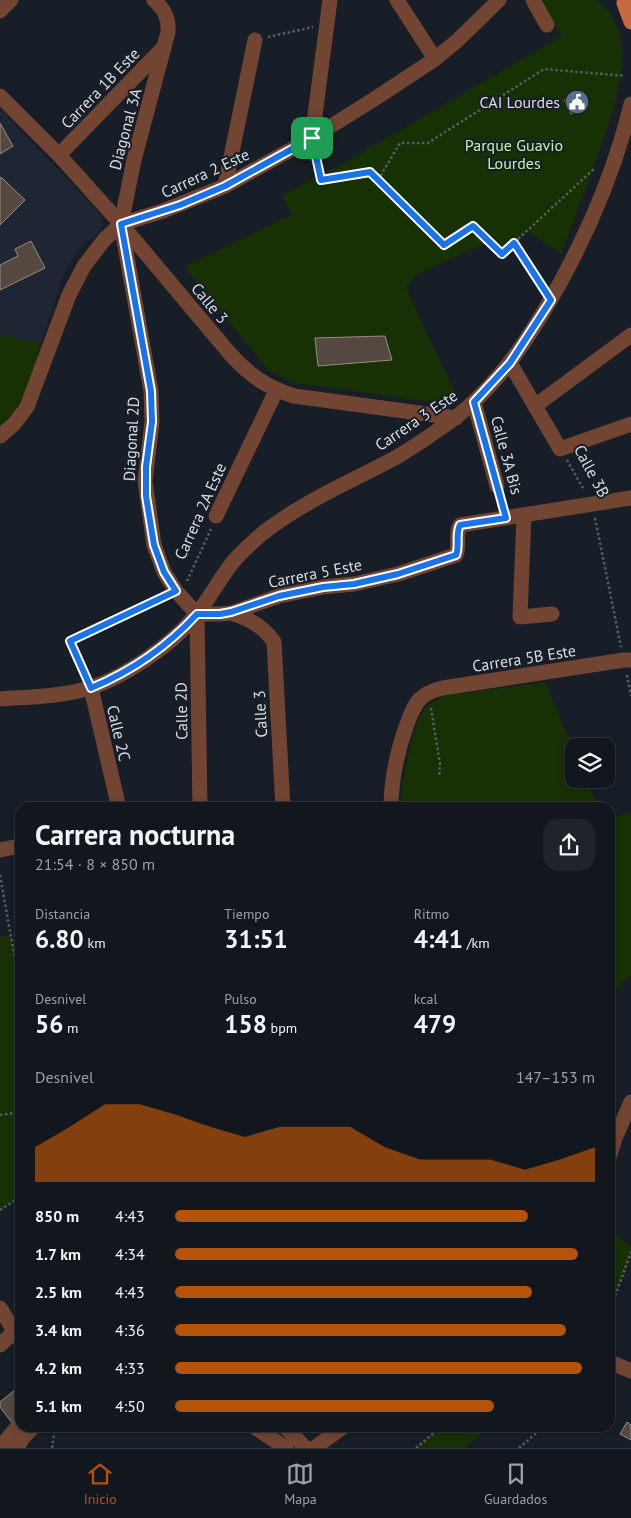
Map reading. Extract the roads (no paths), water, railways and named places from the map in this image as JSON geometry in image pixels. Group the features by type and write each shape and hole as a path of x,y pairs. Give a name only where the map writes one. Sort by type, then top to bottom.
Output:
{"main road":[{"path":"625,4 631,22"}],"street":[{"path":"0,11 11,0"},
{"name":"Diagonal 3A","path":"121,224 134,160 168,32 164,10 154,0"},
{"path":"312,138 330,0"},
{"path":"397,0 435,59"},
{"name":"Carrera 2 Este","path":"0,436 14,424 27,407 69,295 84,266 104,240 121,224 172,208 225,186 312,138 435,59 499,0"},
{"path":"533,0 547,25"},
{"path":"225,186 255,40"},
{"name":"Carrera 1B Este","path":"59,155 166,44"},
{"name":"Calle 3","path":"0,96 59,155 121,224 231,356 258,380 276,391 294,396 456,418"},
{"path":"625,148 631,104"},
{"path":"625,148 631,123"},
{"name":"Carrera 3 Este","path":"197,614 233,562 244,550 274,525 310,501 396,457 456,418 474,402 510,363 551,300 599,204 614,164 625,148"},
{"name":"Diagonal 2D","path":"121,224 152,398 152,422 146,467 146,496 154,545 164,572 176,591 197,614"},
{"path":"535,406 631,335"},
{"name":"Calle 3B","path":"510,363 560,449 631,424"},
{"name":"Carrera 2A Este","path":"216,516 276,391"},
{"name":"Calle 3A Bis","path":"474,402 497,486"},
{"name":"Carrera 5 Este","path":"197,614 231,612 279,596 323,587 354,584 398,574 456,555 460,525 631,498"},
{"path":"524,515 520,617 552,614"},
{"name":"Calle 3","path":"231,612 244,617 264,630 274,642 283,802"},
{"path":"0,699 62,694 91,688 128,670 158,651 197,614"},
{"name":"Calle 2D","path":"197,614 197,802"},
{"name":"Carrera 5B Este","path":"391,802 392,781 398,750 412,710 425,695 436,689 629,659"},
{"name":"Calle 2C","path":"91,688 118,802"},
{"path":"0,850 15,847"},
{"path":"615,1138 631,1102"},
{"path":"0,1308 15,1328"},
{"path":"0,1345 15,1334"},
{"path":"615,1364 631,1371"},
{"path":"1,1448 15,1430"},
{"path":"17,1448 28,1432"},
{"path":"262,1432 286,1448"},
{"path":"290,1432 306,1448"},
{"path":"314,1448 333,1432"}],"place":[{"name":"CAI Lourdes","path":"577,102"}],"park label":[{"name":"Parque Guavio Lourdes","path":"514,154"}]}
